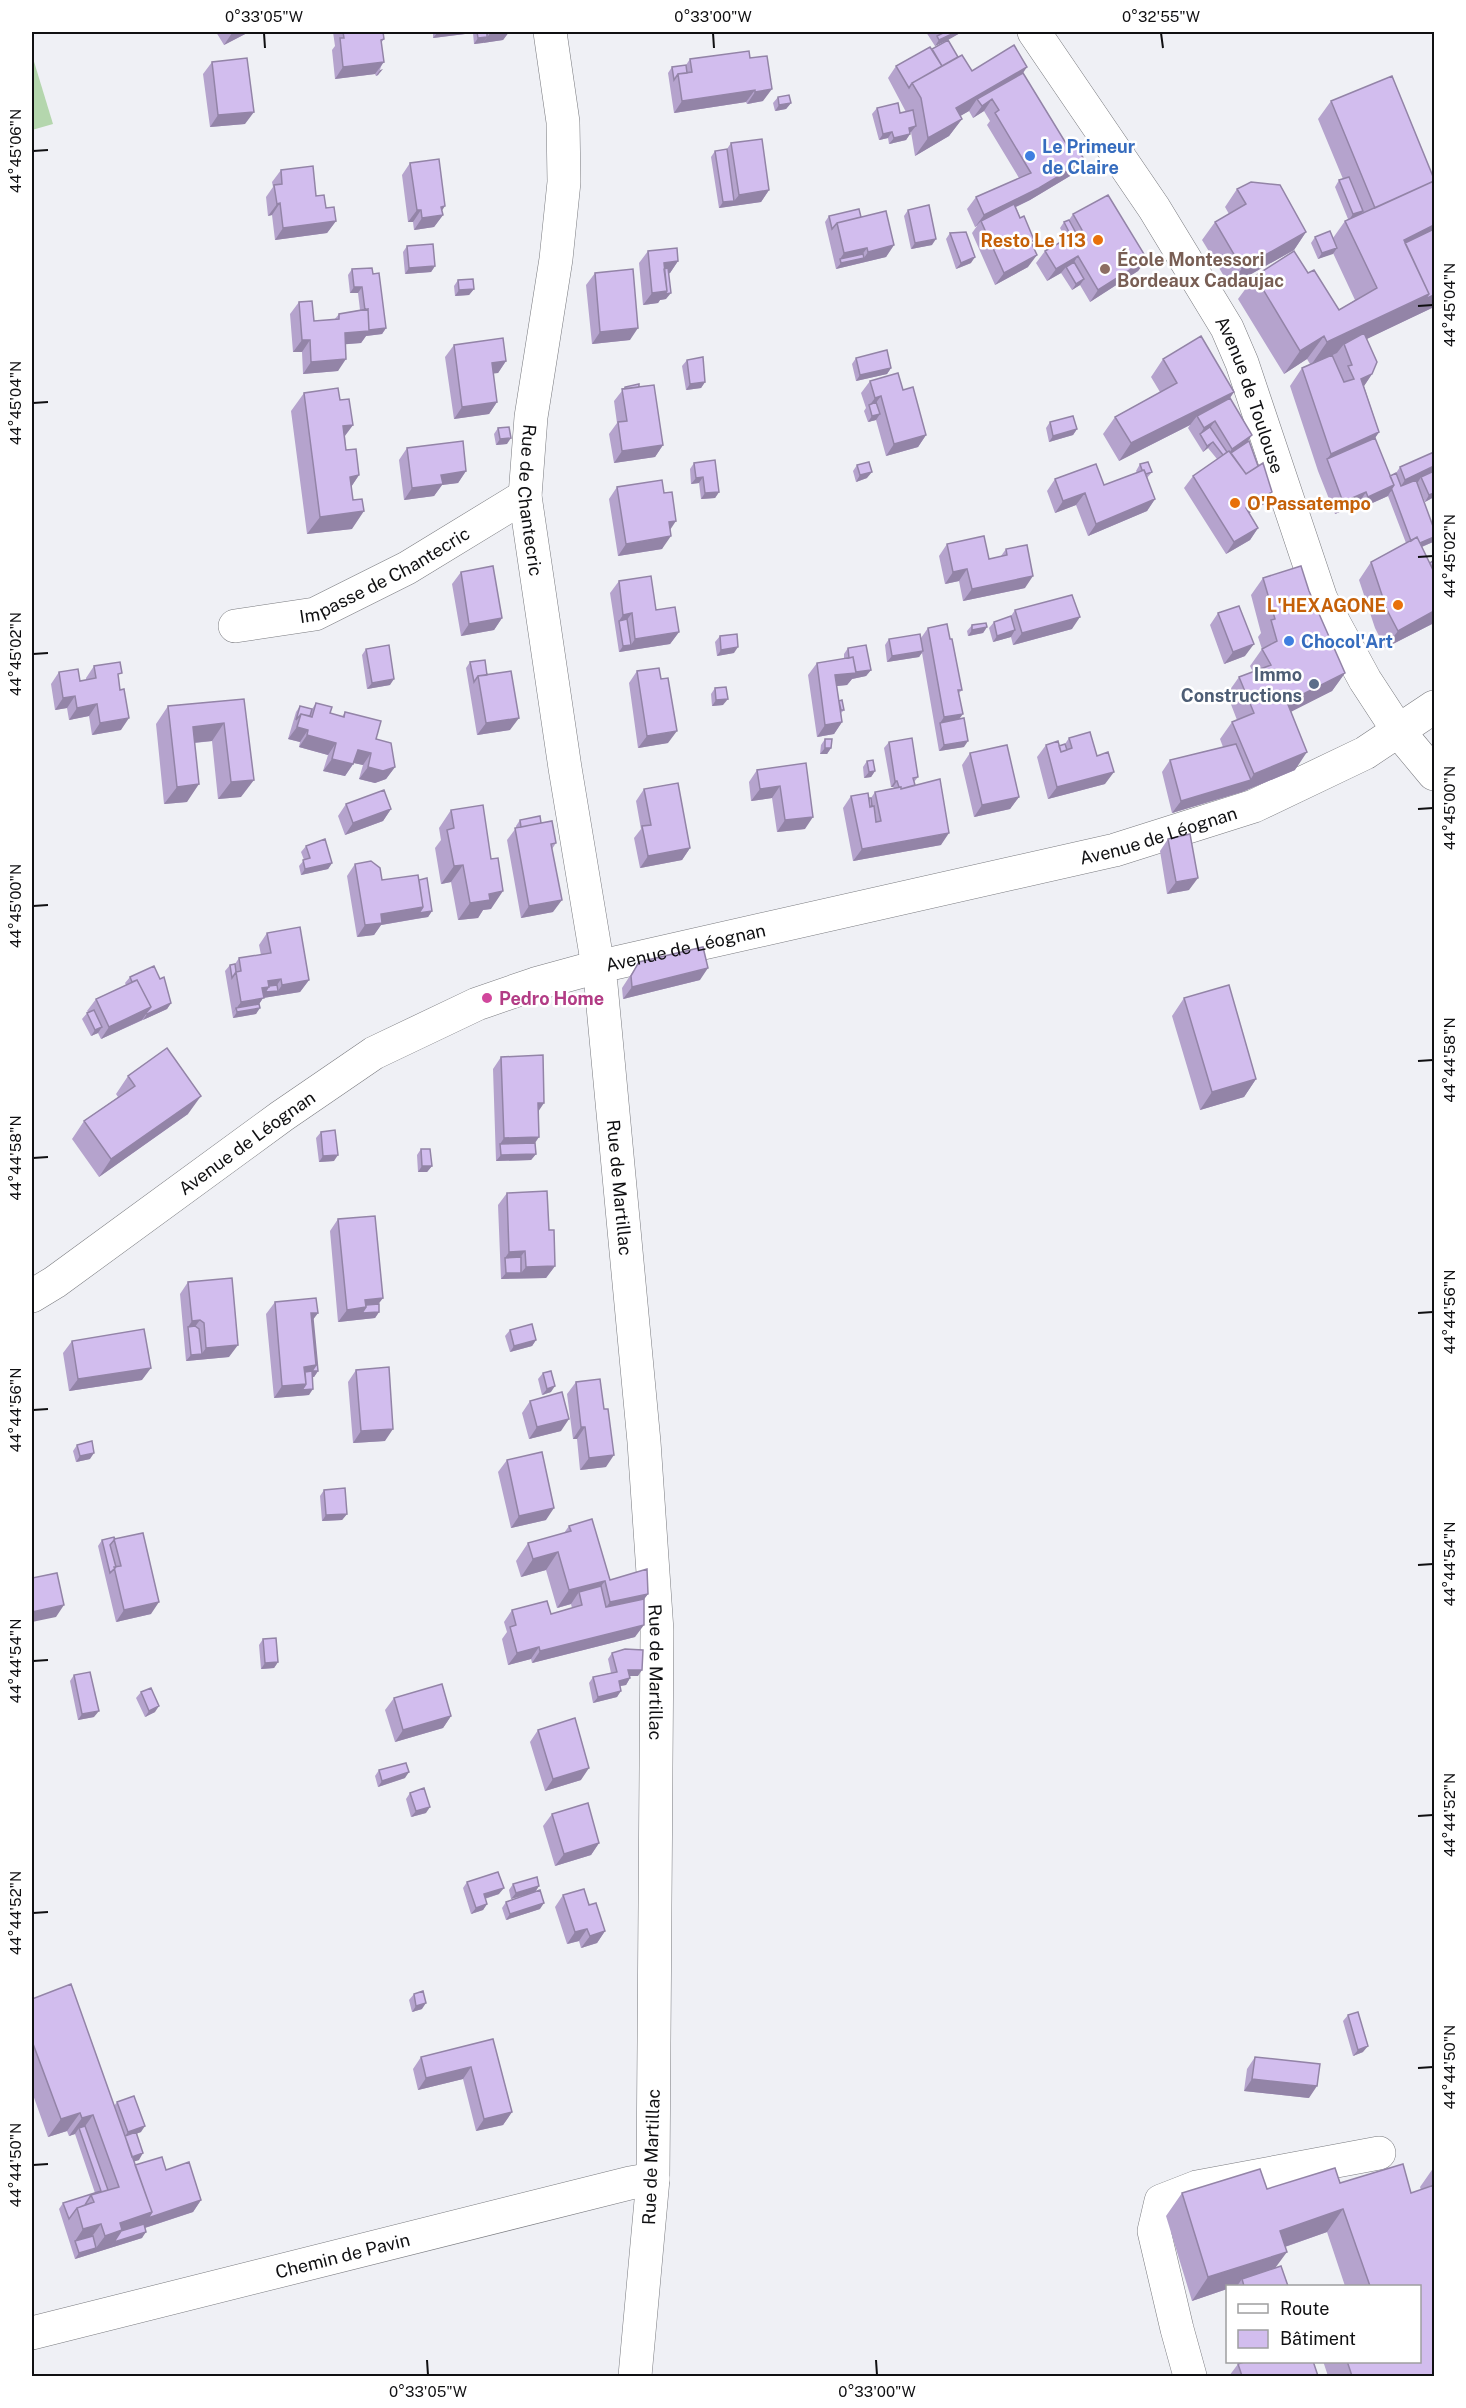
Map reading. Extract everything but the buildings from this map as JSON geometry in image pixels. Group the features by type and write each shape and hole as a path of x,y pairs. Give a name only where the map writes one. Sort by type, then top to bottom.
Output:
{"street":[{"name":"Rue de Chantecric","path":"550,32 562,122 564,182 556,259 531,417 525,496 597,967"},
{"name":"Avenue de Toulouse","path":"1034,32 1142,189 1227,328 1242,363 1321,599 1365,680 1399,732 1434,774"},
{"name":"Impasse de Chantecric","path":"235,626 315,614 407,568 525,496"},
{"name":"Avenue de Léognan","path":"32,1296 55,1282 282,1116 374,1053 477,1004 535,984 597,967 1115,850 1254,806 1365,753 1434,707"},
{"name":"Rue de Martillac","path":"597,967 601,985 642,1419 657,1631 653,2179 635,2376"},
{"path":"1190,2376 1154,2231 1161,2201 1197,2187 1379,2153"},
{"name":"Chemin de Pavin","path":"32,2333 653,2179"}],"green space":[{"path":"32,55 53,124 32,130"}],"place":[{"name":"Le Primeur de Claire","path":"1030,156"},
{"name":"Resto Le 113","path":"1098,240"},
{"name":"École Montessori Bordeaux Cadaujac","path":"1105,269"},
{"name":"O'Passatempo","path":"1235,503"},
{"name":"L'HEXAGONE","path":"1398,605"},
{"name":"Chocol'Art","path":"1289,641"},
{"name":"Immo Constructions","path":"1314,684"},
{"name":"Pedro Home","path":"487,998"}]}
